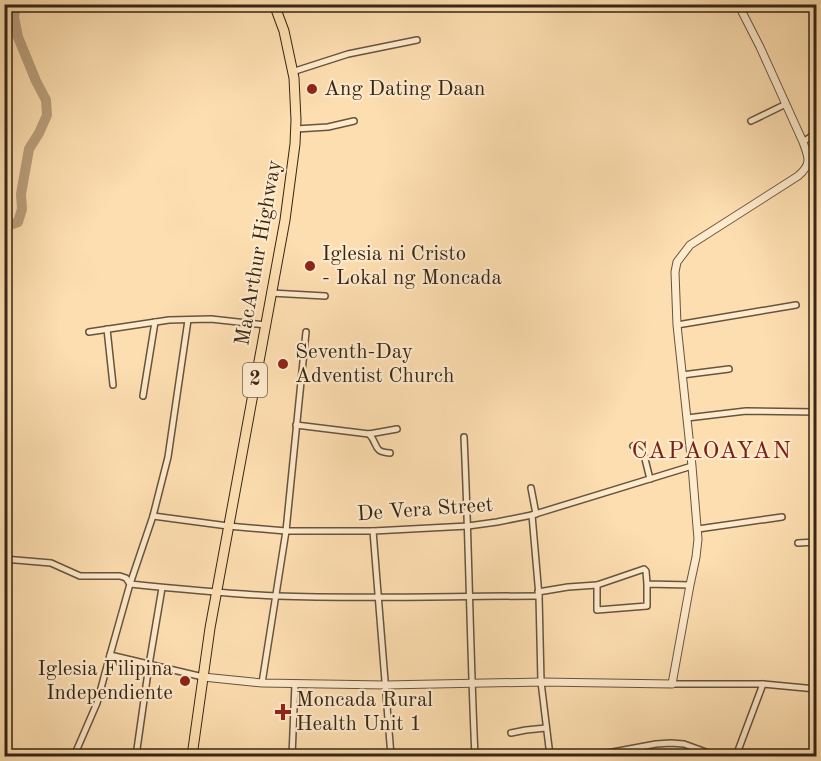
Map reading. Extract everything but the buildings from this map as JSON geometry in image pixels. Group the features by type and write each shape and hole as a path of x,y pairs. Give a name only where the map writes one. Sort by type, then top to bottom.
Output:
{"highway":[{"name":"MacArthur Highway","path":"192,756 216,592 266,326 291,177 296,129 295,88 284,31 274,4"}],"street":[{"path":"672,684 696,557 698,529 677,325 675,272 680,258 690,245 803,172 809,158 760,47 738,4"},
{"path":"292,72 348,54 417,40"},
{"path":"752,121 786,104"},
{"path":"296,129 328,127 354,121"},
{"path":"803,142 816,133"},
{"path":"271,293 325,296"},
{"path":"677,325 796,305"},
{"path":"90,332 155,322 212,319 266,326"},
{"path":"74,756 97,703 130,584 153,516 168,457 188,320"},
{"path":"143,396 155,322"},
{"path":"107,329 112,385"},
{"path":"262,683 286,531 306,332"},
{"path":"682,375 729,369"},
{"path":"687,418 746,411 816,412"},
{"path":"296,424 374,435 397,429"},
{"path":"369,434 377,449 383,453 390,453"},
{"path":"464,437 475,756"},
{"path":"633,446 644,455 650,479"},
{"name":"De Vera Street","path":"153,516 286,531 373,531 468,526 534,515 692,466"},
{"path":"531,488 539,594 542,682 550,756"},
{"path":"698,529 782,518"},
{"path":"373,531 392,756"},
{"path":"798,543 816,542"},
{"path":"4,559 51,563 80,576 120,576 126,578 130,584 277,596 539,594 568,587 597,585 644,569 647,584 646,606 599,611 596,608 597,585"},
{"path":"647,584 690,585"},
{"path":"136,756 148,665 162,588"},
{"path":"110,655 203,677 262,683 763,684 816,689"},
{"path":"292,756 295,684"},
{"path":"738,756 763,684"},
{"path":"511,733 546,728"},
{"path":"591,756 671,742 684,744 717,756"}],"waterway":[{"path":"4,227 18,222 22,209 21,194 29,149 47,115 46,100 18,37 14,17 16,4"}],"place":[{"name":"Ang Dating Daan","path":"312,89"},
{"name":"Iglesia ni Cristo - Lokal ng Moncada","path":"310,266"},
{"name":"Seventh-Day Adventist Church","path":"283,364"},
{"name":"Iglesia Filipina Independiente","path":"185,681"},
{"name":"Moncada Rural Health Unit 1","path":"283,712"}],"district":[{"name":"CAPAOAYAN","path":"712,452"}]}
